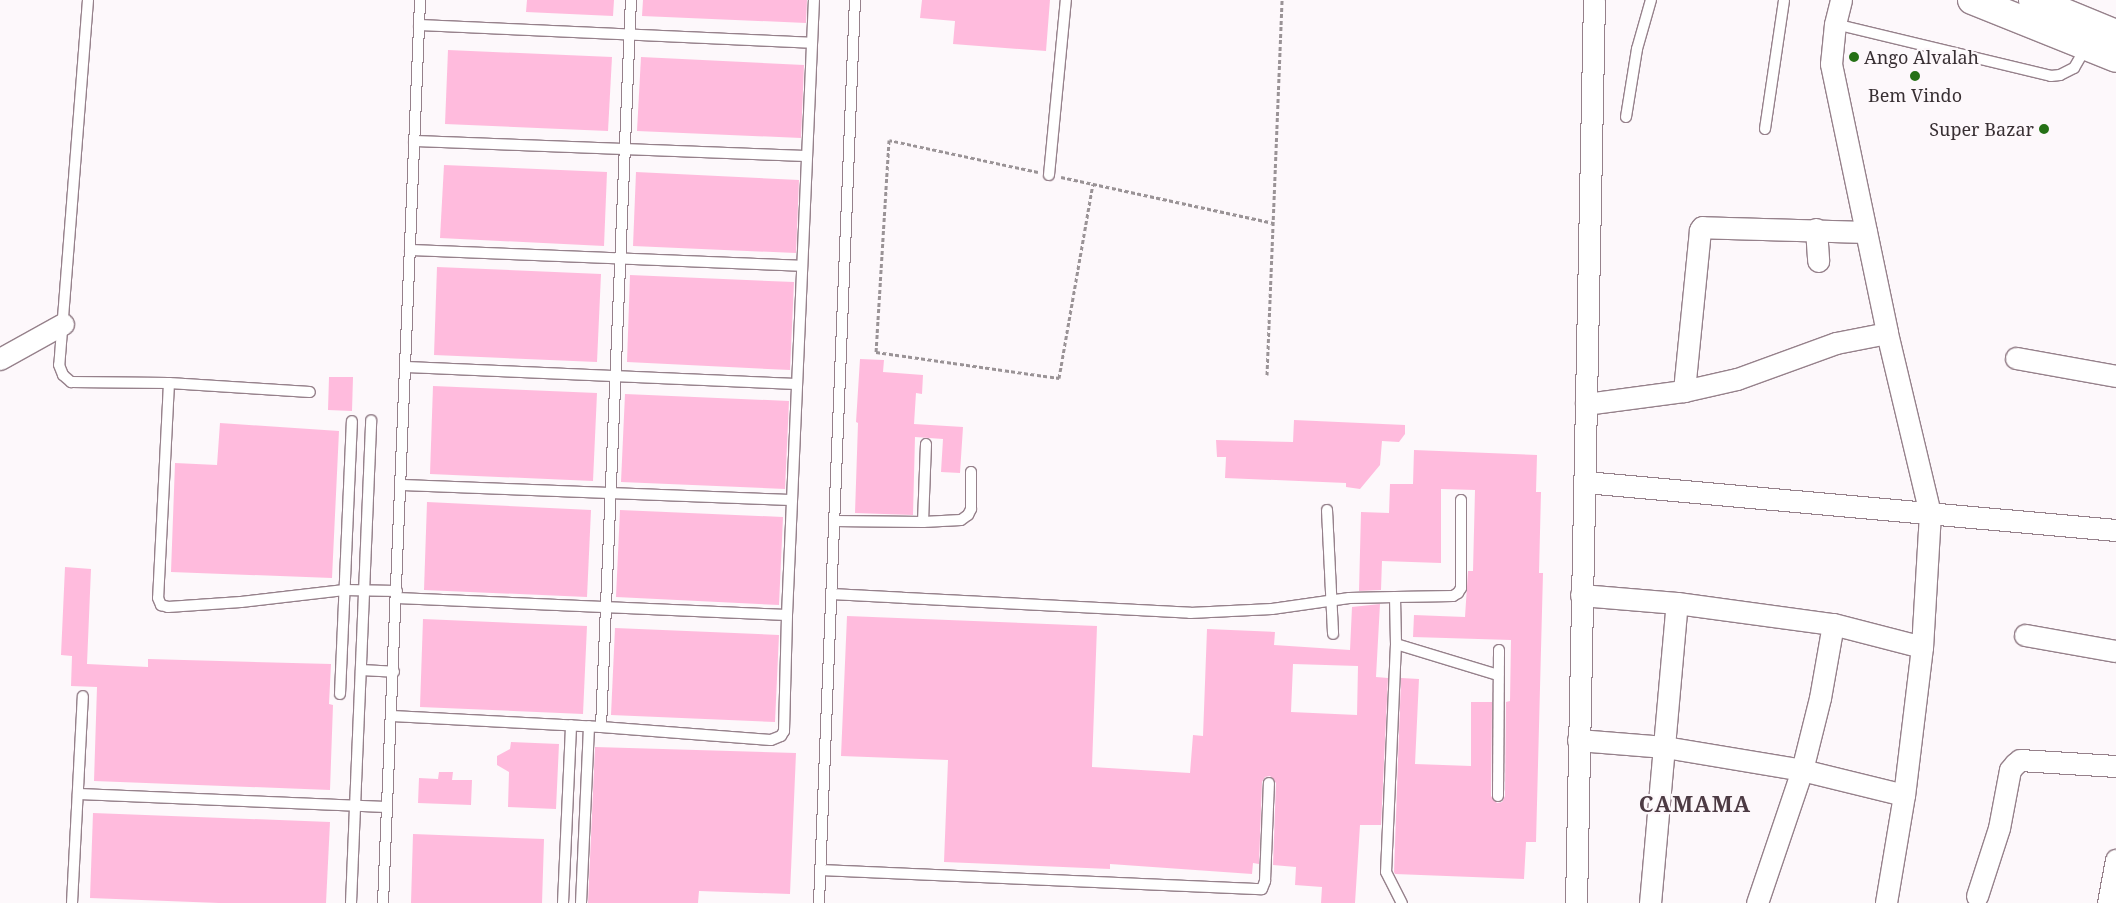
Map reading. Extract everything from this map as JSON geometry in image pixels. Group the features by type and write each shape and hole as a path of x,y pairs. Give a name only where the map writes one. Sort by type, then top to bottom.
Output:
{"highway":[{"path":"1972,0 2116,58"},
{"path":"2033,0 2116,34"}],"street":[{"path":"1576,903 1592,16 1594,0"},
{"path":"1842,0 1835,24 1831,64 1887,333 1930,513 1922,647 1904,795 1886,903"},
{"path":"1684,391 1700,230 1702,227 1866,232"},
{"path":"1816,229 1818,261"},
{"path":"0,359 62,324"},
{"path":"1586,404 1684,391 1737,380 1836,344 1887,333"},
{"path":"2016,358 2116,376"},
{"path":"1585,482 2116,530"},
{"path":"1581,595 1677,603 1833,624 1922,647"},
{"path":"1650,903 1677,603"},
{"path":"1757,903 1802,770 1820,698 1833,624"},
{"path":"2026,635 2116,651"},
{"path":"1578,740 1665,747 1802,770 1904,795"},
{"path":"1977,896 1999,828 2010,770 2020,760 2116,766"},
{"path":"2111,897 2116,860"}],"lane":[{"path":"88,0 59,365 62,375 71,382 169,384 310,392"},
{"path":"383,903 394,672 420,0"},
{"path":"601,727 631,0"},
{"path":"392,716 589,726 771,740 782,736 784,731 787,615 814,0"},
{"path":"819,903 855,0"},
{"path":"1049,175 1066,0"},
{"path":"1626,117 1637,49 1650,0"},
{"path":"1765,129 1784,0"},
{"path":"1835,24 2052,76 2060,75 2074,68 2086,47"},
{"path":"419,26 812,43"},
{"path":"414,141 807,156"},
{"path":"410,250 802,266"},
{"path":"406,367 797,384"},
{"path":"169,384 158,598 160,605 232,603 344,590 365,590 397,595 605,608 787,615"},
{"path":"351,903 371,420"},
{"path":"340,694 352,421"},
{"path":"923,522 926,444"},
{"path":"834,521 923,522 961,520 968,515 971,509 971,472"},
{"path":"401,485 792,500"},
{"path":"831,594 1190,613 1272,609 1331,600 1453,596 1461,588 1461,500"},
{"path":"1327,510 1333,634"},
{"path":"1395,597 1396,644 1386,872 1402,903"},
{"path":"1396,644 1498,675"},
{"path":"1498,796 1499,650"},
{"path":"361,670 394,672"},
{"path":"72,903 83,696"},
{"path":"563,903 571,725"},
{"path":"580,903 589,726"},
{"path":"820,870 1262,889 1265,881 1269,783"},
{"path":"78,794 387,806"}],"path":[{"path":"1267,375 1282,0"},
{"path":"1093,184 1059,378 876,352 889,140 1049,175 1093,184 1273,223"}],"building":[{"path":"527,0 614,0 613,16 526,12"},
{"path":"643,0 807,0 806,23 642,16"},
{"path":"922,0 1050,0 1046,51 953,44 955,21 920,18"},
{"path":"448,50 612,57 608,131 445,124"},
{"path":"641,57 804,65 801,138 637,131"},
{"path":"444,165 607,172 604,246 440,238"},
{"path":"636,172 799,180 796,253 633,246"},
{"path":"437,267 601,274 597,362 434,355"},
{"path":"630,275 794,282 790,370 627,362"},
{"path":"860,359 884,360 883,372 923,375 922,394 916,393 914,424 963,427 960,473 941,472 943,439 915,437 913,515 855,513 858,423 856,422"},
{"path":"329,377 353,377 352,411 328,410"},
{"path":"433,386 597,393 593,481 430,474"},
{"path":"625,394 789,401 785,489 621,482"},
{"path":"1294,420 1405,425 1405,434 1399,442 1382,441 1380,465 1360,489 1346,487 1346,483 1225,478 1226,457 1217,457 1216,440 1293,442"},
{"path":"220,423 339,431 332,578 171,572 175,463 217,465"},
{"path":"1414,450 1537,455 1536,492 1541,492 1539,573 1543,573 1536,842 1526,842 1524,879 1395,874 1394,872 1401,678 1419,679 1415,764 1471,766 1471,702 1492,702 1491,796 1497,803 1502,802 1505,796 1506,702 1510,701 1511,640 1413,637 1414,615 1465,617 1468,571 1473,571 1475,490 1441,489 1441,563 1382,561 1381,590 1359,591 1361,512 1389,513 1390,484 1413,484"},
{"path":"427,502 591,510 587,597 424,590"},
{"path":"620,510 783,517 779,605 616,597"},
{"path":"65,567 91,569 87,664 148,667 148,659 331,664 329,704 333,705 330,790 94,781 97,687 71,686 72,656 61,655"},
{"path":"1380,604 1376,677 1388,678 1381,825 1360,825 1355,903 1321,903 1322,887 1295,885 1296,867 1273,865 1276,783 1270,776 1265,777 1262,782 1259,864 1253,863 1252,874 1110,864 1110,869 944,862 948,760 841,756 847,616 1097,626 1092,767 1190,773 1193,735 1203,736 1207,629 1275,632 1274,645 1350,650 1352,607","holes":["1293,664 1358,666 1357,715 1291,712"]},
{"path":"423,619 587,626 583,714 420,707"},
{"path":"615,628 779,635 775,722 611,715"},
{"path":"511,742 559,744 556,809 508,807 509,772 497,765 497,756 510,749"},
{"path":"595,747 796,753 790,894 699,891 698,903 588,903"},
{"path":"439,772 453,772 452,780 472,780 471,805 418,803 419,778 438,779"},
{"path":"93,813 330,822 326,903 219,903 90,898"},
{"path":"413,834 544,839 542,903 411,903"}],"place":[{"name":"Ango Alvalah","path":"1854,57"},
{"name":"Bem Vindo","path":"1915,76"},
{"name":"Super Bazar","path":"2044,129"}],"district":[{"name":"CAMAMA","path":"1695,804"}]}
